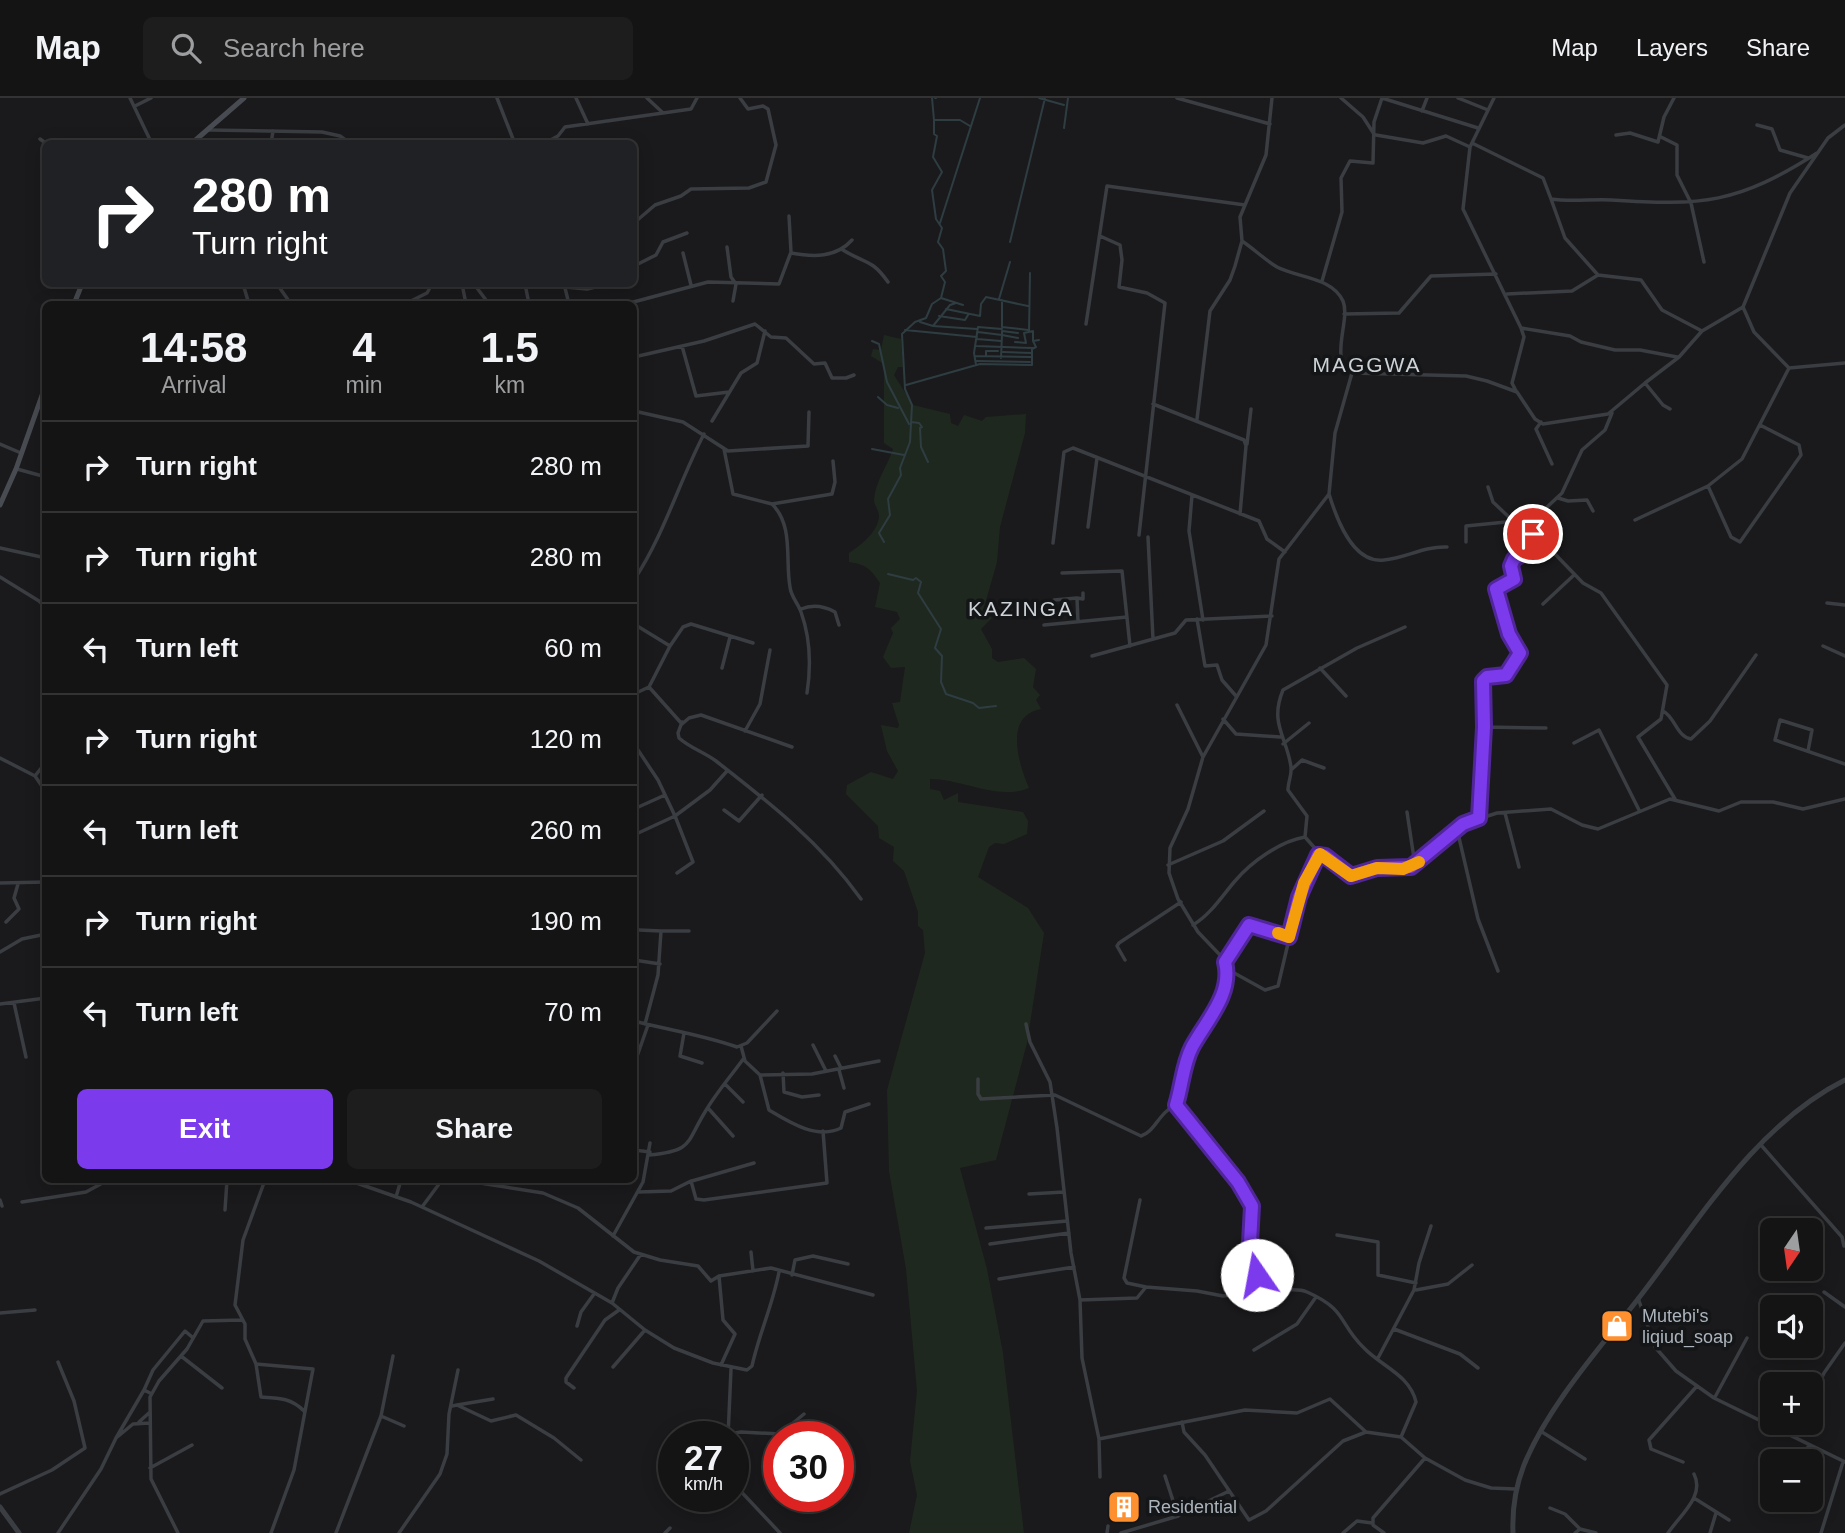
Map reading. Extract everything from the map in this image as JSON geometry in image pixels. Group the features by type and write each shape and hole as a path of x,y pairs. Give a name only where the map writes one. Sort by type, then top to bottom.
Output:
{"main road":[{"path":"196,140 244,98"},
{"path":"0,505 42,396"}],"street":[{"path":"130,98 150,140"},
{"path":"135,106 150,98"},
{"path":"507,98 498,100 513,140"},
{"path":"576,98 588,124"},
{"path":"647,98 662,112"},
{"path":"552,140 565,127 692,109 697,98"},
{"path":"637,220 654,205 681,196 691,189 749,188 766,182 776,145 768,110 763,106 748,109 740,98"},
{"path":"1177,98 1270,124"},
{"path":"1197,419 1210,311 1230,280 1242,241 1239,227 1245,205 1266,155 1272,98"},
{"path":"1322,281 1342,212 1344,167 1350,161 1373,163 1376,135 1374,122 1384,98 1478,128"},
{"path":"1422,111 1427,98"},
{"path":"1458,98 1488,110"},
{"path":"1494,98 1471,145 1463,209 1506,293 1524,337 1512,383 1535,419 1541,422 1548,424 1612,412"},
{"path":"1616,135 1630,134 1658,142 1664,117 1674,98"},
{"path":"1345,99 1376,135 1423,143 1446,136 1544,178 1565,238 1598,275"},
{"path":"1757,125 1772,129 1780,150 1808,158"},
{"path":"1530,524 1558,498 1582,450 1605,429 1612,412 1679,357 1702,331 1743,307 1785,202 1828,138 1845,125"},
{"path":"208,130 322,132 346,140"},
{"path":"272,140 273,131"},
{"path":"1661,137 1677,145 1677,175 1690,204 1704,262"},
{"path":"1551,199 1690,204 1745,192 1817,153"},
{"path":"1086,324 1107,186 1245,205"},
{"path":"636,301 691,285 735,281 779,284 791,253 789,216"},
{"path":"637,264 656,255 663,242 687,233"},
{"path":"1100,236 1120,245 1119,287 1147,293 1165,303 1143,477 1139,535"},
{"path":"791,253 820,256 843,250 852,240"},
{"path":"1242,241 1273,265 1322,281 1341,298 1344,314 1341,351 1347,370 1352,373 1466,376 1517,393"},
{"path":"727,247 731,277 735,281 733,301"},
{"path":"843,250 863,257 877,267 888,282"},
{"path":"683,253 691,285"},
{"path":"1344,314 1399,313 1427,278 1439,273 1496,274"},
{"path":"1506,293 1572,291 1598,275 1641,280 1662,310 1702,331"},
{"path":"411,301 427,293 430,287"},
{"path":"576,287 595,287"},
{"path":"1743,307 1754,332 1789,368"},
{"path":"637,356 752,324 759,325 771,337 786,338 814,364 825,363 832,378 846,379 854,375"},
{"path":"1521,327 1570,336 1581,342 1615,350 1640,350 1679,357"},
{"path":"712,421 745,368 758,363 765,331"},
{"path":"680,346 683,347 696,396 729,392"},
{"path":"1789,368 1845,363"},
{"path":"1635,520 1708,486 1742,459 1789,368"},
{"path":"1352,373 1335,433 1329,494 1353,546 1374,560 1447,547"},
{"path":"1645,383 1663,405 1670,409"},
{"path":"1153,404 1242,438 1246,446"},
{"path":"1240,514 1251,409"},
{"path":"637,412 673,418 704,434 724,449 738,451 808,446 808,412"},
{"path":"1541,422 1536,429 1552,464"},
{"path":"1708,486 1731,537 1740,542 1801,455 1799,446 1760,425"},
{"path":"637,575 669,516 683,474 704,434"},
{"path":"0,444 22,453"},
{"path":"1052,543 1065,451 1073,448 1262,524 1267,539 1285,552"},
{"path":"724,449 733,494 772,504 832,494 835,482 833,461"},
{"path":"1088,527 1097,458"},
{"path":"16,469 42,476"},
{"path":"1488,487 1493,502 1514,522"},
{"path":"978,1079 978,1094 981,1099 1052,1096 1066,1099 1141,1136 1148,1133 1161,1113 1176,1105 1192,1047 1220,1002 1227,969 1225,962 1193,925 1172,884 1168,865 1173,840 1188,808 1203,757 1266,645 1272,616 1276,569 1285,552 1329,494"},
{"path":"1192,495 1189,531 1203,620"},
{"path":"1558,498 1568,501 1587,500 1593,511"},
{"path":"772,504 787,538 790,586 801,609 809,661 807,693"},
{"path":"1466,542 1466,526 1514,522 1530,524"},
{"path":"1530,524 1539,545 1553,552 1574,575 1601,593 1667,685 1660,720 1637,737 1675,800"},
{"path":"1149,537 1153,639"},
{"path":"1479,818 1484,727 1483,681 1487,677 1506,675 1520,653 1509,634 1496,589 1514,579 1511,566 1514,559 1539,545"},
{"path":"0,548 42,557"},
{"path":"1062,573 1122,571 1130,646"},
{"path":"1543,604 1574,575"},
{"path":"0,577 42,604"},
{"path":"1054,600 1082,597 1079,622"},
{"path":"1827,603 1845,605"},
{"path":"801,609 815,606 830,609 836,614 839,625"},
{"path":"1093,656 1175,633 1186,620 1272,616"},
{"path":"1044,625 1127,617"},
{"path":"1196,619 1205,666 1217,665 1222,680 1236,696"},
{"path":"637,693 649,687 670,646 687,624 753,643"},
{"path":"637,626 670,646"},
{"path":"1405,627 1320,668 1283,690 1277,712 1280,737 1291,770 1288,788 1307,816 1305,837 1320,854 1351,876 1377,868 1403,869 1415,865 1457,829 1479,818 1505,813 1551,809 1598,829 1639,810 1675,800 1719,811 1744,802 1773,802 1803,809 1845,799"},
{"path":"722,668 730,637"},
{"path":"1823,646 1845,656"},
{"path":"745,731 760,704 770,650"},
{"path":"1663,711 1670,714 1684,736 1690,739 1710,721 1756,655"},
{"path":"1320,668 1346,696"},
{"path":"649,687 682,722"},
{"path":"1177,705 1203,757"},
{"path":"792,747 701,715 682,722 678,733 679,738 762,795 836,863 861,898"},
{"path":"1223,719 1236,734 1280,737"},
{"path":"1808,751 1812,730 1780,720 1775,740 1845,764"},
{"path":"1283,744 1309,723"},
{"path":"1484,727 1546,728"},
{"path":"1574,743 1599,730 1639,810"},
{"path":"637,749 665,795 693,862 677,873"},
{"path":"0,758 35,776 42,786"},
{"path":"1291,770 1302,760 1324,768"},
{"path":"35,776 42,767"},
{"path":"637,834 675,816 715,786 727,771"},
{"path":"637,808 665,795"},
{"path":"724,810 739,821 762,795"},
{"path":"1168,865 1223,841 1264,811"},
{"path":"1407,812 1415,865"},
{"path":"1505,813 1519,867"},
{"path":"1457,829 1479,919 1498,971"},
{"path":"1193,925 1220,901 1251,866 1281,844 1305,837"},
{"path":"1227,969 1249,983 1273,990 1278,986 1304,883 1320,854"},
{"path":"0,883 42,882"},
{"path":"6,922 19,909 14,898 18,884"},
{"path":"1125,960 1117,946 1119,943 1181,902"},
{"path":"1225,962 1249,925 1289,937"},
{"path":"639,930 689,931"},
{"path":"637,1056 660,964 660,931"},
{"path":"0,952 22,939 42,935"},
{"path":"637,960 660,964"},
{"path":"0,1004 42,999"},
{"path":"14,1003 26,1056"},
{"path":"741,1046 777,1011"},
{"path":"637,1022 684,1033 704,1034 741,1046"},
{"path":"1026,1024 1030,1042 1050,1082 1067,1221 1080,1300 1082,1358 1099,1439 1100,1477"},
{"path":"684,1033 680,1056 702,1063"},
{"path":"813,1045 826,1071"},
{"path":"741,1046 744,1058 760,1075 769,1110 808,1130 841,1128 845,1112 869,1104"},
{"path":"835,1056 844,1088"},
{"path":"637,1151 650,1153 675,1151 690,1142 708,1108 744,1058"},
{"path":"760,1075 797,1075 879,1061"},
{"path":"783,1073 784,1091 802,1097 819,1095"},
{"path":"1513,1533 1516,1489 1524,1464 1573,1383 1743,1162 1817,1097 1844,1081 1845,1073"},
{"path":"725,1084 743,1102"},
{"path":"1176,1105 1250,1201 1253,1211 1250,1231 1253,1262 1259,1281 1269,1290"},
{"path":"708,1108 733,1136"},
{"path":"692,1181 696,1199 704,1200 827,1183 823,1131"},
{"path":"613,1237 638,1192 650,1153 650,1143"},
{"path":"1761,1144 1842,1237 1844,1246"},
{"path":"638,1192 671,1191 692,1181 754,1163"},
{"path":"22,1202 86,1192 102,1183"},
{"path":"225,1210 227,1183"},
{"path":"264,1183 243,1240 235,1305 256,1364 261,1397 284,1398 295,1402 304,1411"},
{"path":"356,1183 422,1207 539,1261 612,1303 645,1330 674,1348 731,1368 747,1370 752,1366 779,1272"},
{"path":"396,1197 400,1183"},
{"path":"422,1207 440,1183"},
{"path":"479,1183 556,1198 589,1216 613,1237 642,1254 698,1266 711,1281 719,1276 765,1268 873,1295"},
{"path":"1028,1194 1064,1192"},
{"path":"0,1200 2,1206"},
{"path":"1140,1200 1124,1278 1127,1283 1223,1296 1269,1290 1300,1290 1335,1307 1361,1345 1396,1372 1415,1395 1415,1408 1401,1437"},
{"path":"986,1228 1067,1221"},
{"path":"1378,1358 1414,1291 1419,1263 1431,1226"},
{"path":"990,1244 1069,1233"},
{"path":"1337,1235 1378,1242 1378,1275 1416,1283"},
{"path":"751,1252 753,1271"},
{"path":"612,1303 618,1288 642,1254"},
{"path":"792,1275 795,1259 813,1256 848,1264"},
{"path":"1414,1291 1427,1286 1448,1284 1472,1265"},
{"path":"999,1279 1074,1267"},
{"path":"719,1276 723,1321 735,1334 721,1365"},
{"path":"1080,1300 1137,1298 1146,1287"},
{"path":"1824,1293 1845,1307"},
{"path":"577,1326 581,1312 594,1294"},
{"path":"1254,1350 1297,1324 1316,1297"},
{"path":"1638,1298 1655,1347 1663,1359 1714,1398 1760,1418"},
{"path":"0,1312 35,1310"},
{"path":"574,1388 566,1378 605,1320 619,1310"},
{"path":"178,1533 154,1488 150,1468 151,1393 181,1356 203,1321 242,1320"},
{"path":"1394,1329 1460,1354 1478,1368"},
{"path":"613,1367 645,1330"},
{"path":"58,1533 101,1469 153,1370 185,1331 192,1337"},
{"path":"1714,1398 1747,1338"},
{"path":"1823,1375 1845,1343"},
{"path":"181,1356 222,1388"},
{"path":"336,1533 381,1416 393,1356"},
{"path":"0,1494 52,1470 86,1447 74,1401 58,1362"},
{"path":"256,1364 312,1368 294,1470 271,1533"},
{"path":"729,1421 731,1368"},
{"path":"399,1533 440,1474 447,1454 458,1370"},
{"path":"1683,1462 1651,1449 1649,1440 1697,1386"},
{"path":"144,1390 151,1393"},
{"path":"455,1406 492,1399"},
{"path":"1099,1439 1245,1410 1297,1413 1330,1399 1366,1432"},
{"path":"455,1406 491,1421 516,1415 554,1437 581,1460"},
{"path":"139,1422 150,1412"},
{"path":"749,1432 780,1434 804,1415"},
{"path":"381,1416 404,1426"},
{"path":"127,1417 133,1424"},
{"path":"1182,1422 1186,1434 1205,1455 1247,1519 1253,1519 1343,1441 1366,1432 1401,1437 1425,1458 1477,1484 1516,1489"},
{"path":"116,1438 133,1424 150,1423"},
{"path":"1542,1432 1586,1459"},
{"path":"1790,1435 1844,1462 1821,1533"},
{"path":"150,1468 192,1445"},
{"path":"1372,1523 1387,1499 1425,1458"},
{"path":"1668,1533 1699,1489 1694,1474"},
{"path":"1166,1476 1178,1516"},
{"path":"1121,1533 1178,1516 1229,1491"},
{"path":"1695,1498 1729,1520"},
{"path":"749,1500 780,1533"},
{"path":"0,1507 19,1533"},
{"path":"1550,1508 1565,1514 1580,1529 1596,1533"},
{"path":"1710,1533 1716,1513"},
{"path":"1343,1533 1357,1521 1372,1523 1384,1533"},
{"path":"1107,1533 1108,1526"},
{"path":"665,1533 670,1528"},
{"path":"1575,1533 1580,1529"}],"shaded area":[{"path":"884,335 901,339 903,367 898,367 894,375 913,405 950,414 951,423 958,426 964,415 982,421 986,417 1026,414 1025,433 1000,527 997,562 983,611 992,618 981,629 992,649 992,658 998,662 1024,658 1036,669 1033,687 1040,695 1036,700 1041,709 1029,713 1022,721 1017,742 1021,767 1029,788 993,791 930,779 930,789 940,791 944,800 958,793 958,802 1023,812 1028,821 1027,834 989,847 978,877 1028,908 1044,933 1027,1043 996,1160 960,1168 987,1269 1003,1353 1024,1533 909,1533 917,1495 910,1461 917,1391 906,1269 889,1171 887,1090 925,953 923,930 918,926 918,912 904,871 893,861 894,847 879,838 878,826 846,794 847,785 871,772 893,779 898,771 887,751 881,725 898,728 899,725 892,703 900,702 905,667 891,668 883,657 893,633 891,628 900,619 897,612 875,607 880,583 874,574 859,564 849,562 849,553 868,538 878,522 875,493 893,449 884,443 884,364 871,356 873,349 881,350"}],"waterway":[{"path":"932,98 934,120 960,120 970,126"},
{"path":"940,223 980,98"},
{"path":"1039,98 1064,105"},
{"path":"1010,242 1045,98"},
{"path":"1064,128 1068,98"},
{"path":"884,542 879,533 890,515 888,499 901,475 900,468 910,442 912,405 905,389 902,334 915,322 926,318 932,304 941,298 945,282 941,276 946,271 943,249 938,242 942,228 936,219 932,190 942,172 933,157 937,136 934,134 934,120"},
{"path":"999,299 1010,262"},
{"path":"1029,332 1030,273"},
{"path":"946,309 980,316 981,304 986,297 1028,306"},
{"path":"941,298 963,305"},
{"path":"1002,300 1002,327 1028,330"},
{"path":"933,326 950,305 956,303"},
{"path":"939,316 965,320 968,315"},
{"path":"920,322 933,326 977,329"},
{"path":"976,365 974,353 978,327 1002,329"},
{"path":"905,330 977,337"},
{"path":"1002,334 1002,331 1018,333"},
{"path":"1015,342 1026,343 1024,333 1033,331 1033,341"},
{"path":"978,332 1002,335 1001,358"},
{"path":"1002,335 1018,338"},
{"path":"977,339 1001,341"},
{"path":"906,385 980,364 1032,365 1032,349 1036,347 1033,341 1039,340"},
{"path":"872,341 879,344 887,382 909,424"},
{"path":"976,346 1033,348"},
{"path":"986,355 986,351 998,351"},
{"path":"1003,352 1032,353"},
{"path":"975,356 1031,357"},
{"path":"977,361 1030,362"},
{"path":"878,397 887,405 898,408"},
{"path":"911,422 919,423 922,427 921,447 928,462"},
{"path":"872,449 904,455"},
{"path":"888,574 913,580 916,578 921,582 918,593 941,629 935,648 942,656 941,682 946,694 973,703 979,708 996,706"}],"slow traffic":[{"path":"1278,933 1289,937 1304,883 1320,854 1351,876 1384,867 1403,869 1419,862"}],"place":[{"name":"Mutebi's liqiud_soap","path":"1617,1326"},
{"name":"Residential","path":"1124,1507"}],"district":[{"name":"MAGGWA","path":"1367,364"},
{"name":"KAZINGA","path":"1021,608"}],"route":[{"path":"1257,1275 1250,1243 1253,1216 1250,1201 1238,1182 1186,1122 1176,1105 1187,1060 1220,1002 1227,969 1225,962 1249,925 1289,937 1299,897 1318,855 1325,856 1351,876 1377,868 1407,868 1415,865 1463,824 1479,818 1484,727 1483,681 1487,677 1506,675 1520,653 1509,634 1496,589 1514,579 1511,566 1514,559 1539,545 1533,534"}]}
